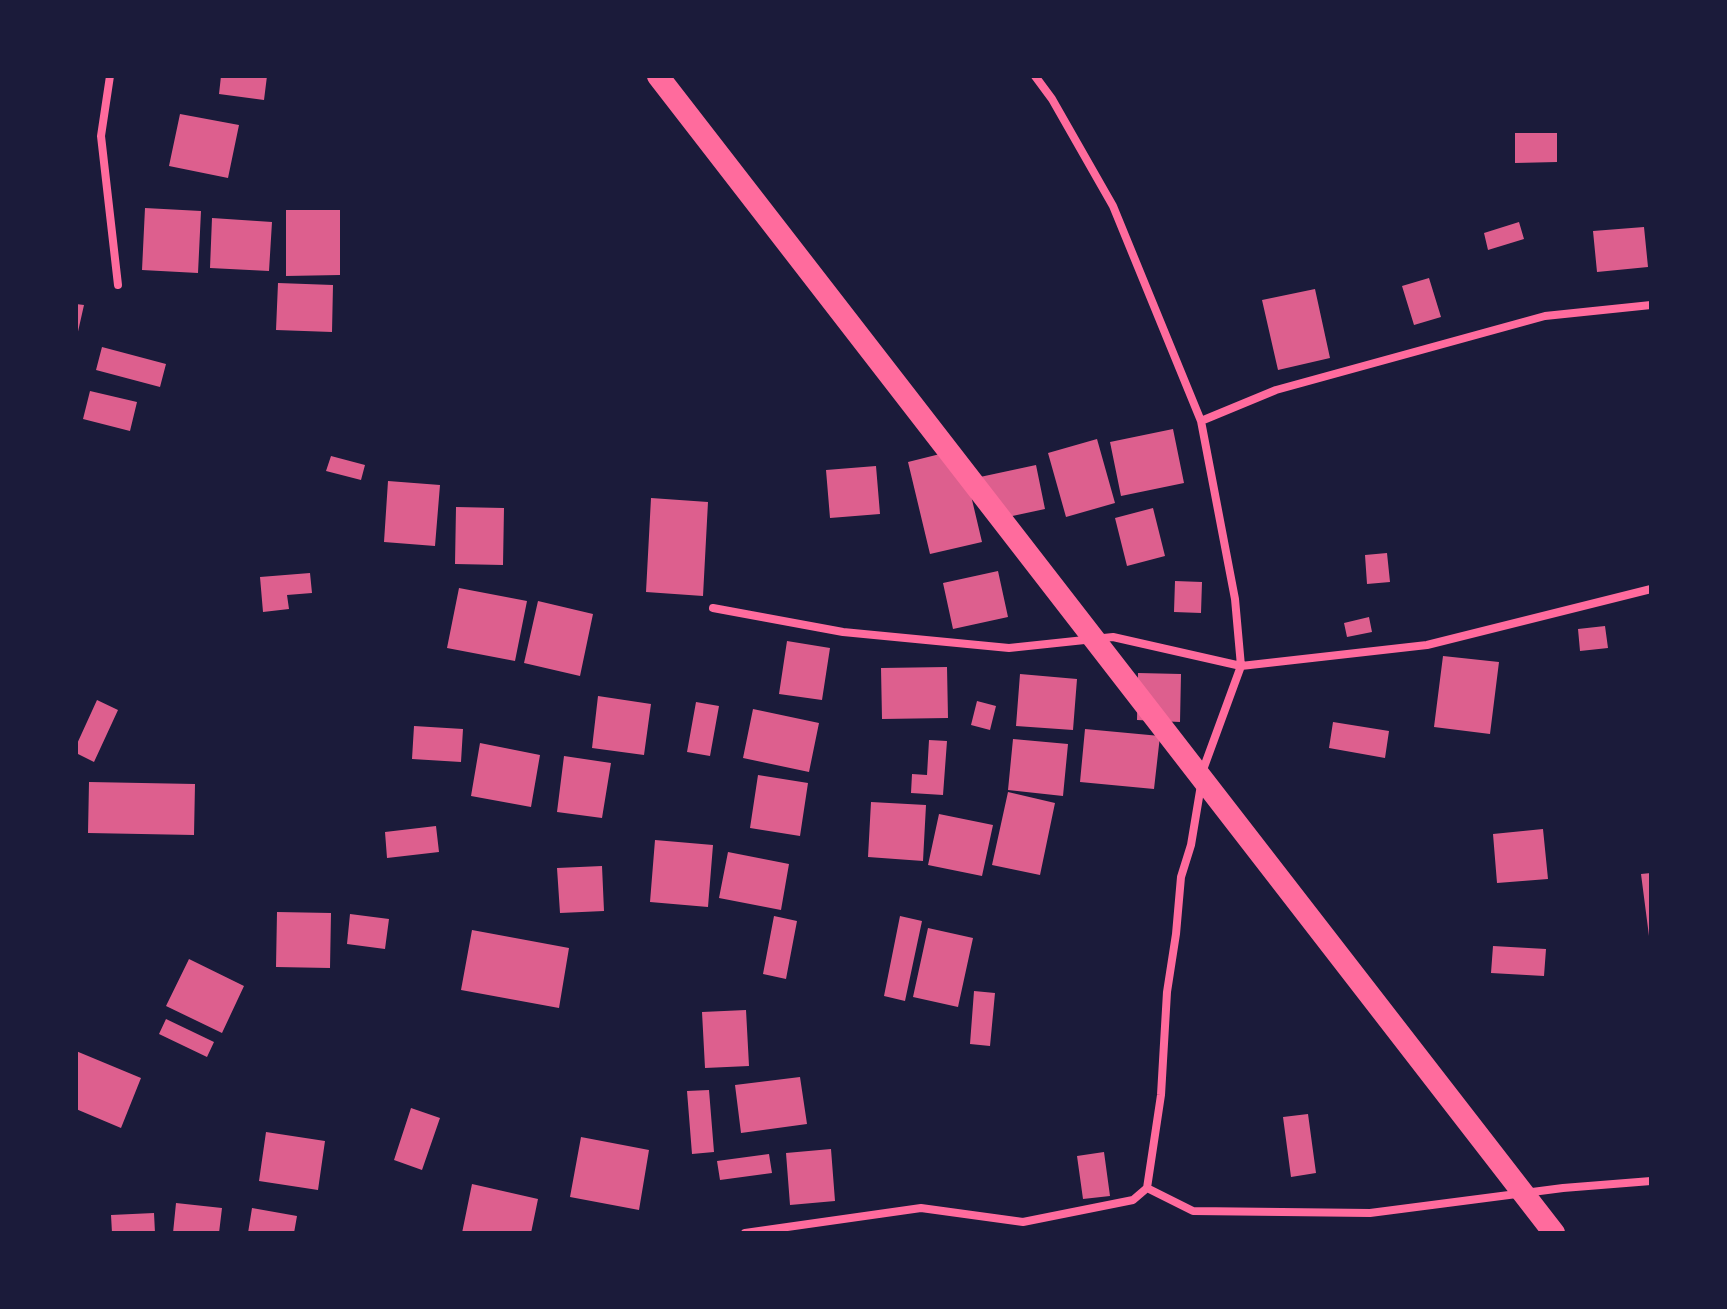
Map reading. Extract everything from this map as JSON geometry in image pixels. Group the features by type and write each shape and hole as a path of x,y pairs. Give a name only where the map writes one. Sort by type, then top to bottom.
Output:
{"highway":[{"path":"658,76 1554,1233"}],"street":[{"path":"110,76 101,136 118,285"},
{"path":"745,1233 921,1208 1023,1222 1133,1200 1147,1188 1161,1095 1167,992 1181,877 1191,845 1204,767 1241,666 1235,599 1201,421 1113,206 1052,99 1035,76"},
{"path":"1201,421 1276,390 1545,316 1651,305"},
{"path":"713,608 843,632 1009,648 1113,637 1241,666 1427,645 1651,589"},
{"path":"1147,1188 1193,1211 1370,1213 1563,1188 1651,1181"}],"building":[{"path":"221,76 267,76 264,100 219,94"},
{"path":"180,114 239,125 228,178 169,166"},
{"path":"1515,133 1557,133 1557,162 1515,163"},
{"path":"145,208 201,211 198,273 142,270"},
{"path":"286,210 340,210 340,275 286,276"},
{"path":"212,218 272,222 269,271 210,268"},
{"path":"1519,222 1524,239 1488,250 1484,233"},
{"path":"1644,227 1648,267 1597,272 1593,231"},
{"path":"1429,278 1441,317 1414,325 1402,286"},
{"path":"278,283 333,285 332,332 276,330"},
{"path":"1315,289 1330,358 1278,370 1262,300"},
{"path":"76,304 84,305 77,336 76,335"},
{"path":"102,347 166,364 160,387 96,370"},
{"path":"90,391 137,402 130,431 83,419"},
{"path":"1173,429 1184,483 1121,496 1110,442"},
{"path":"1097,439 1115,503 1066,517 1048,453"},
{"path":"960,449 982,542 930,554 908,462"},
{"path":"331,456 365,465 361,480 326,471"},
{"path":"1036,465 1045,509 989,521 980,477"},
{"path":"876,466 880,514 830,518 826,470"},
{"path":"388,481 440,485 435,546 384,542"},
{"path":"651,498 708,502 703,596 646,592"},
{"path":"456,507 504,508 503,565 455,564"},
{"path":"1153,508 1165,556 1127,566 1115,518"},
{"path":"1387,553 1390,582 1367,584 1365,555"},
{"path":"998,571 1008,617 953,629 943,583"},
{"path":"310,573 312,593 287,595 289,609 263,612 260,577"},
{"path":"1175,581 1202,582 1201,613 1174,612"},
{"path":"459,588 527,601 515,661 447,648"},
{"path":"538,601 593,614 580,676 524,663"},
{"path":"1369,617 1372,632 1347,637 1344,623"},
{"path":"1605,626 1608,648 1580,651 1578,629"},
{"path":"787,641 830,648 822,700 779,694"},
{"path":"1443,656 1499,662 1490,734 1434,727"},
{"path":"947,667 948,718 882,719 881,668"},
{"path":"1138,673 1181,674 1180,722 1137,720"},
{"path":"1020,674 1077,679 1073,730 1016,726"},
{"path":"598,696 651,704 644,755 592,748"},
{"path":"97,700 118,710 94,762 76,753 76,746"},
{"path":"977,701 996,706 990,730 971,725"},
{"path":"696,702 719,706 710,756 687,752"},
{"path":"753,709 819,723 809,772 743,758"},
{"path":"1333,722 1389,731 1385,758 1329,748"},
{"path":"414,726 463,729 461,762 412,759"},
{"path":"1085,729 1160,736 1154,789 1080,782"},
{"path":"1013,739 1068,744 1063,796 1008,790"},
{"path":"929,740 947,741 943,795 911,793 912,774 927,775"},
{"path":"480,743 540,755 531,807 471,796"},
{"path":"564,756 611,763 602,818 557,812"},
{"path":"758,775 808,783 800,836 750,828"},
{"path":"89,782 195,784 194,835 88,833"},
{"path":"1008,792 1055,803 1040,875 992,865"},
{"path":"871,802 926,805 923,861 868,857"},
{"path":"939,814 993,825 982,876 928,865"},
{"path":"436,826 439,852 387,858 385,832"},
{"path":"1543,829 1548,879 1497,883 1493,834"},
{"path":"655,840 713,845 708,907 650,902"},
{"path":"728,852 789,864 781,910 719,898"},
{"path":"602,866 604,911 560,913 557,868"},
{"path":"1651,873 1651,936 1649,936 1641,874"},
{"path":"277,912 331,913 330,968 276,967"},
{"path":"350,914 389,919 385,949 347,944"},
{"path":"774,916 797,921 786,979 763,974"},
{"path":"900,916 922,921 905,1001 884,996"},
{"path":"928,928 973,938 958,1007 913,997"},
{"path":"472,930 569,948 559,1008 461,990"},
{"path":"1493,946 1546,949 1544,976 1491,973"},
{"path":"189,959 244,986 222,1033 166,1006"},
{"path":"974,991 995,993 990,1046 970,1044"},
{"path":"746,1010 749,1066 705,1068 702,1012"},
{"path":"166,1019 214,1042 207,1057 159,1034"},
{"path":"76,1051 141,1078 121,1128 76,1109"},
{"path":"800,1077 807,1124 741,1133 735,1085"},
{"path":"709,1090 714,1152 692,1154 687,1091"},
{"path":"411,1108 440,1118 422,1170 394,1160"},
{"path":"1308,1114 1316,1173 1291,1177 1283,1117"},
{"path":"266,1132 325,1141 318,1190 259,1181"},
{"path":"581,1137 649,1150 639,1210 570,1197"},
{"path":"831,1149 835,1201 790,1205 786,1153"},
{"path":"1104,1152 1110,1196 1083,1199 1077,1156"},
{"path":"769,1154 772,1173 720,1180 717,1161"},
{"path":"472,1184 538,1199 531,1233 462,1233"},
{"path":"176,1203 222,1208 219,1233 173,1233"},
{"path":"252,1208 297,1216 294,1233 248,1233"},
{"path":"154,1213 155,1233 112,1233 111,1215"}]}
